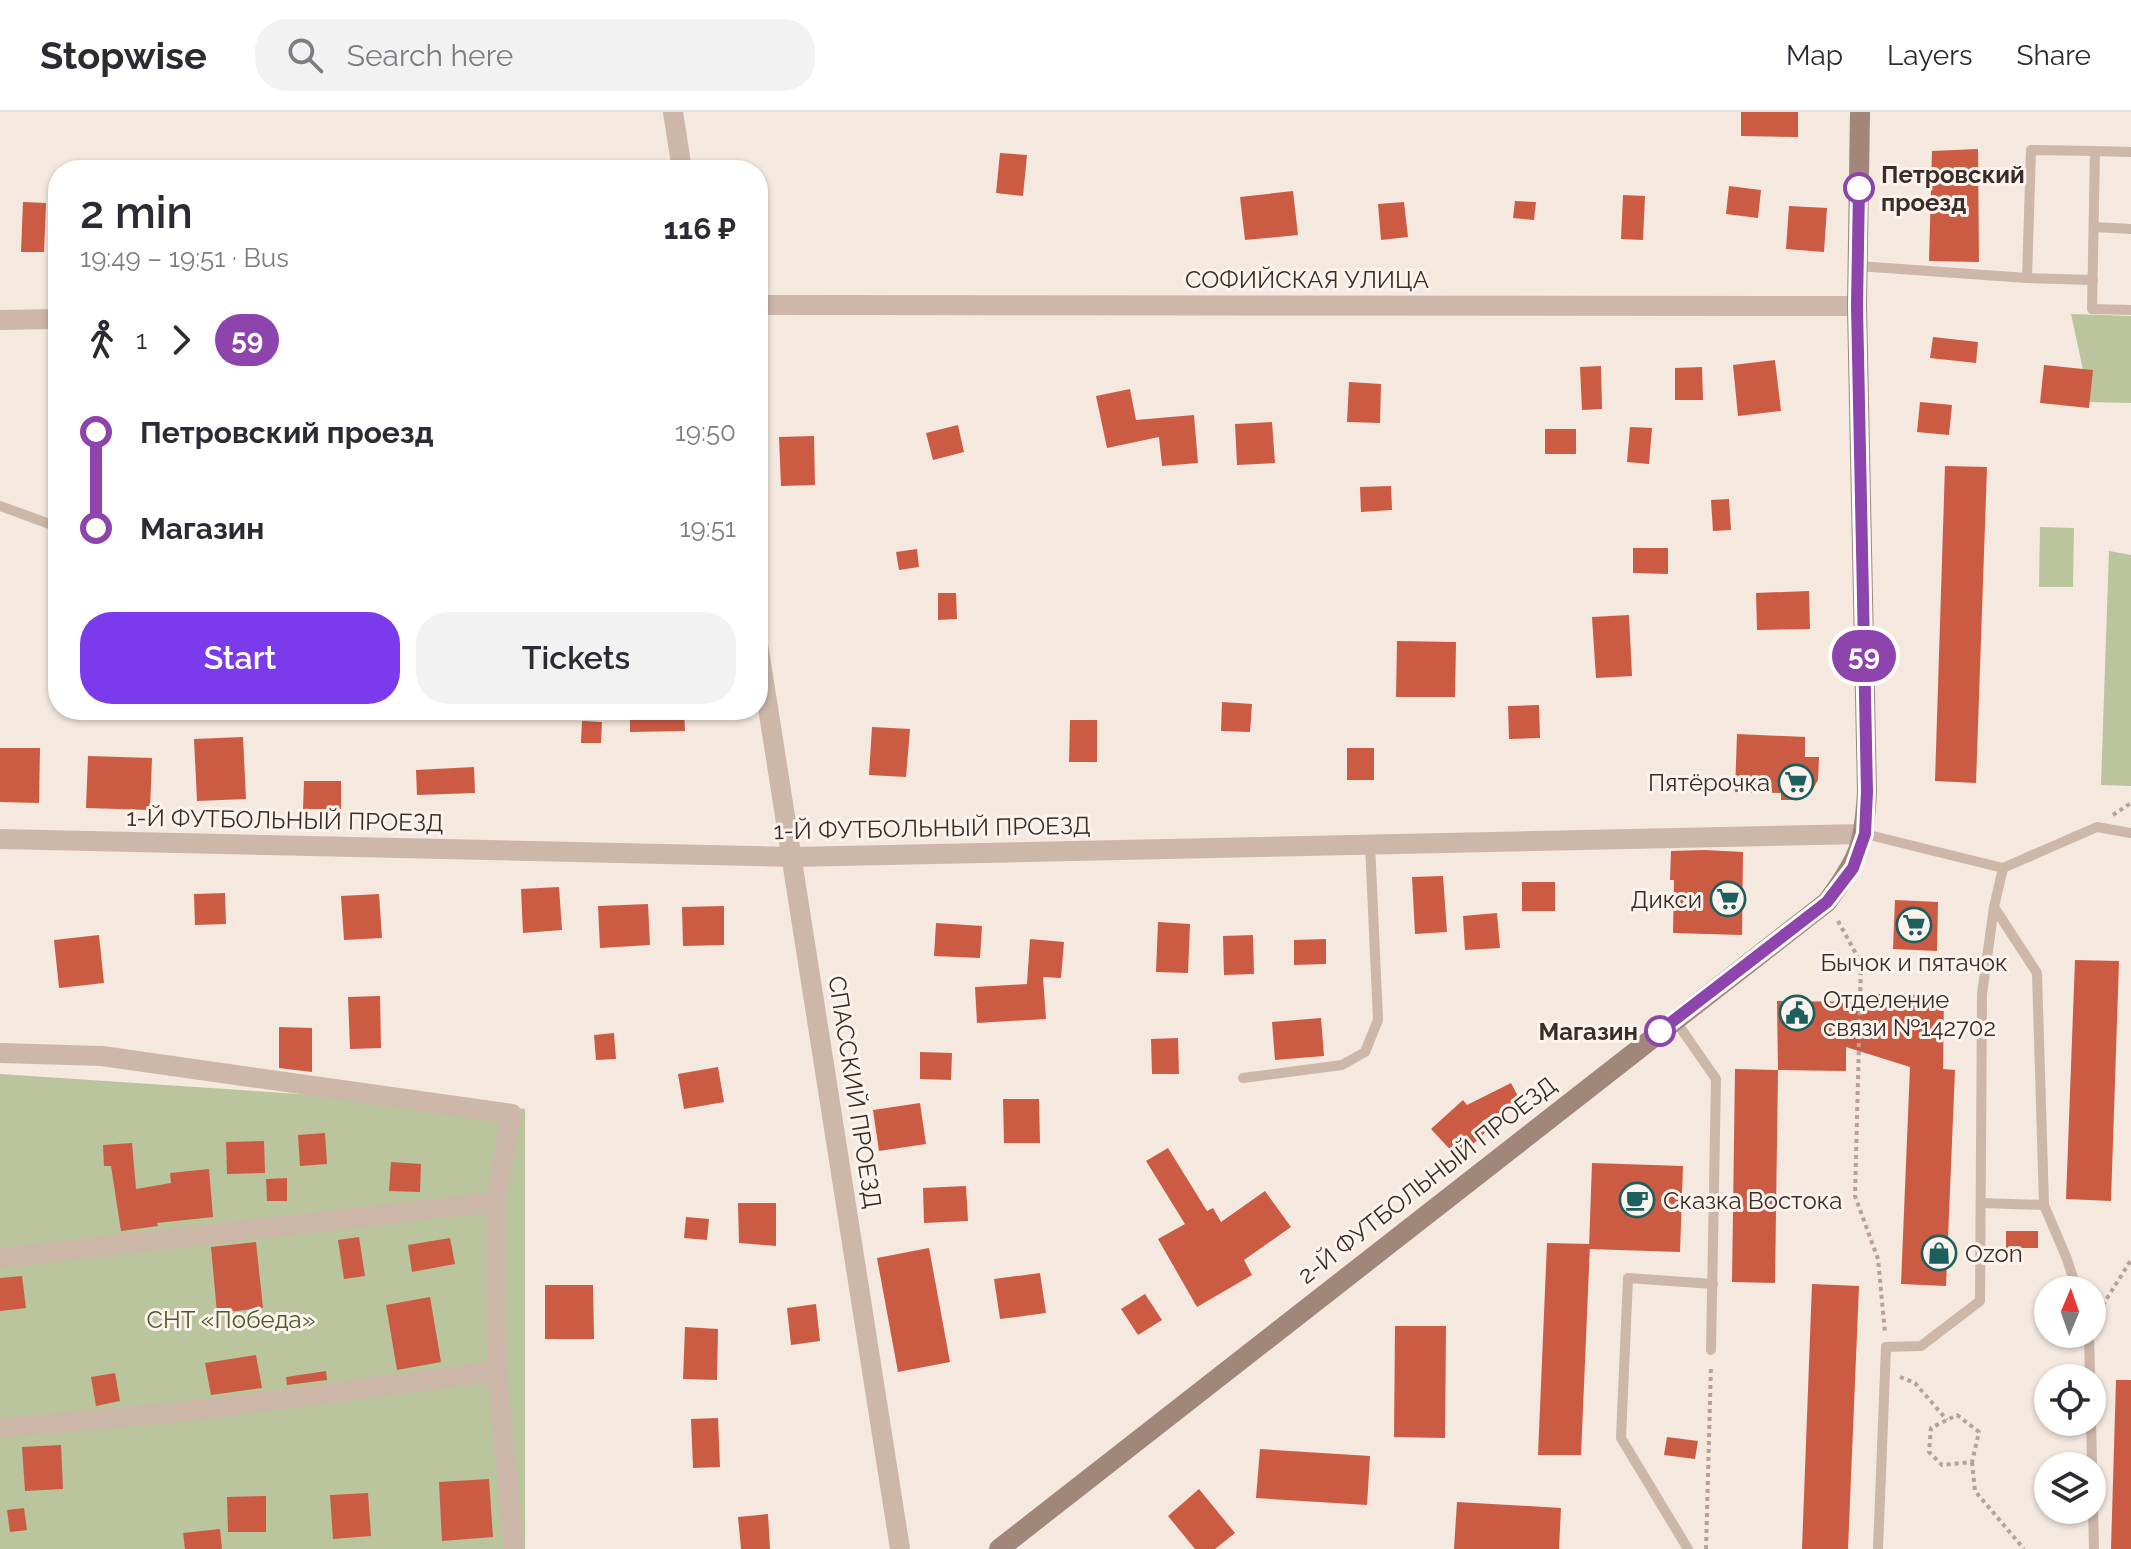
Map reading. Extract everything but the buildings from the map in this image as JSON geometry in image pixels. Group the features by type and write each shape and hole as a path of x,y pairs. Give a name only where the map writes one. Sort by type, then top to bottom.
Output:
{"street":[{"path":"673,112 680,160"},
{"path":"1860,112 1857,306 1867,792 1865,834"},
{"name":"СОФИЙСКАЯ УЛИЦА","path":"768,305 1857,306"},
{"path":"0,320 48,319"},
{"name":"СПАССКИЙ ПРОЕЗД","path":"768,707 900,1549"},
{"name":"1-Й ФУТБОЛЬНЫЙ ПРОЕЗД","path":"0,839 792,857 1865,834"},
{"name":"2-Й ФУТБОЛЬНЫЙ ПРОЕЗД","path":"999,1549 1827,902 1853,868 1865,834"},
{"path":"0,1053 102,1056 512,1114 495,1202 497,1371 514,1549"},
{"path":"0,1258 495,1202"},
{"path":"0,1428 190,1411 497,1371"}],"lane":[{"path":"2027,278 2031,150 2131,152"},
{"path":"2095,151 2092,309 2131,310"},
{"path":"2094,227 2131,229"},
{"path":"1858,266 2093,280"},
{"path":"0,506 48,523"},
{"path":"1865,834 2003,868 2097,827 2131,833"},
{"path":"1243,1078 1342,1065 1365,1052 1378,1020 1370,844"},
{"path":"1878,1549 1886,1347 1921,1346 1980,1301 1982,994 1994,907 2003,868"},
{"path":"1994,907 2037,973 2044,1205 2072,1276"},
{"path":"1675,1020 1716,1079 1711,1350"},
{"path":"1981,1203 2044,1205"},
{"path":"1688,1549 1621,1438 1628,1278 1713,1284"},
{"path":"2091,1436 2094,1549"}],"path":[{"path":"1827,902 1861,963 1855,1196 1878,1259 1886,1347"},
{"path":"2106,1300 2131,1260"},
{"path":"1706,1549 1711,1350"},
{"path":"1885,1372 1915,1383 1947,1420"},
{"path":"1972,1462 1942,1465 1929,1452 1931,1428 1957,1415 1979,1432 1972,1462 1975,1491 2024,1549"}],"green space":[{"path":"2071,314 2131,316 2131,403 2090,402"},
{"path":"2040,527 2074,528 2073,587 2039,587"},
{"path":"2109,551 2131,555 2131,786 2101,785"},
{"name":"СНТ «Победа»","path":"0,1074 525,1109 525,1549 0,1549"}],"bus line":[{"name":"59","path":"1660,1031 1827,902 1853,868 1865,834 1867,792 1857,306 1859,188"}],"place":[{"name":"Петровский проезд","path":"1859,188"},
{"name":"Пятёрочка","path":"1796,782"},
{"name":"Дикси","path":"1728,899"},
{"name":"Бычок и пятачок","path":"1914,925"},
{"name":"Отделение связи №142702","path":"1797,1013"},
{"name":"Магазин","path":"1660,1031"},
{"name":"Сказка Востока","path":"1637,1200"},
{"name":"Ozon","path":"1939,1253"}]}
